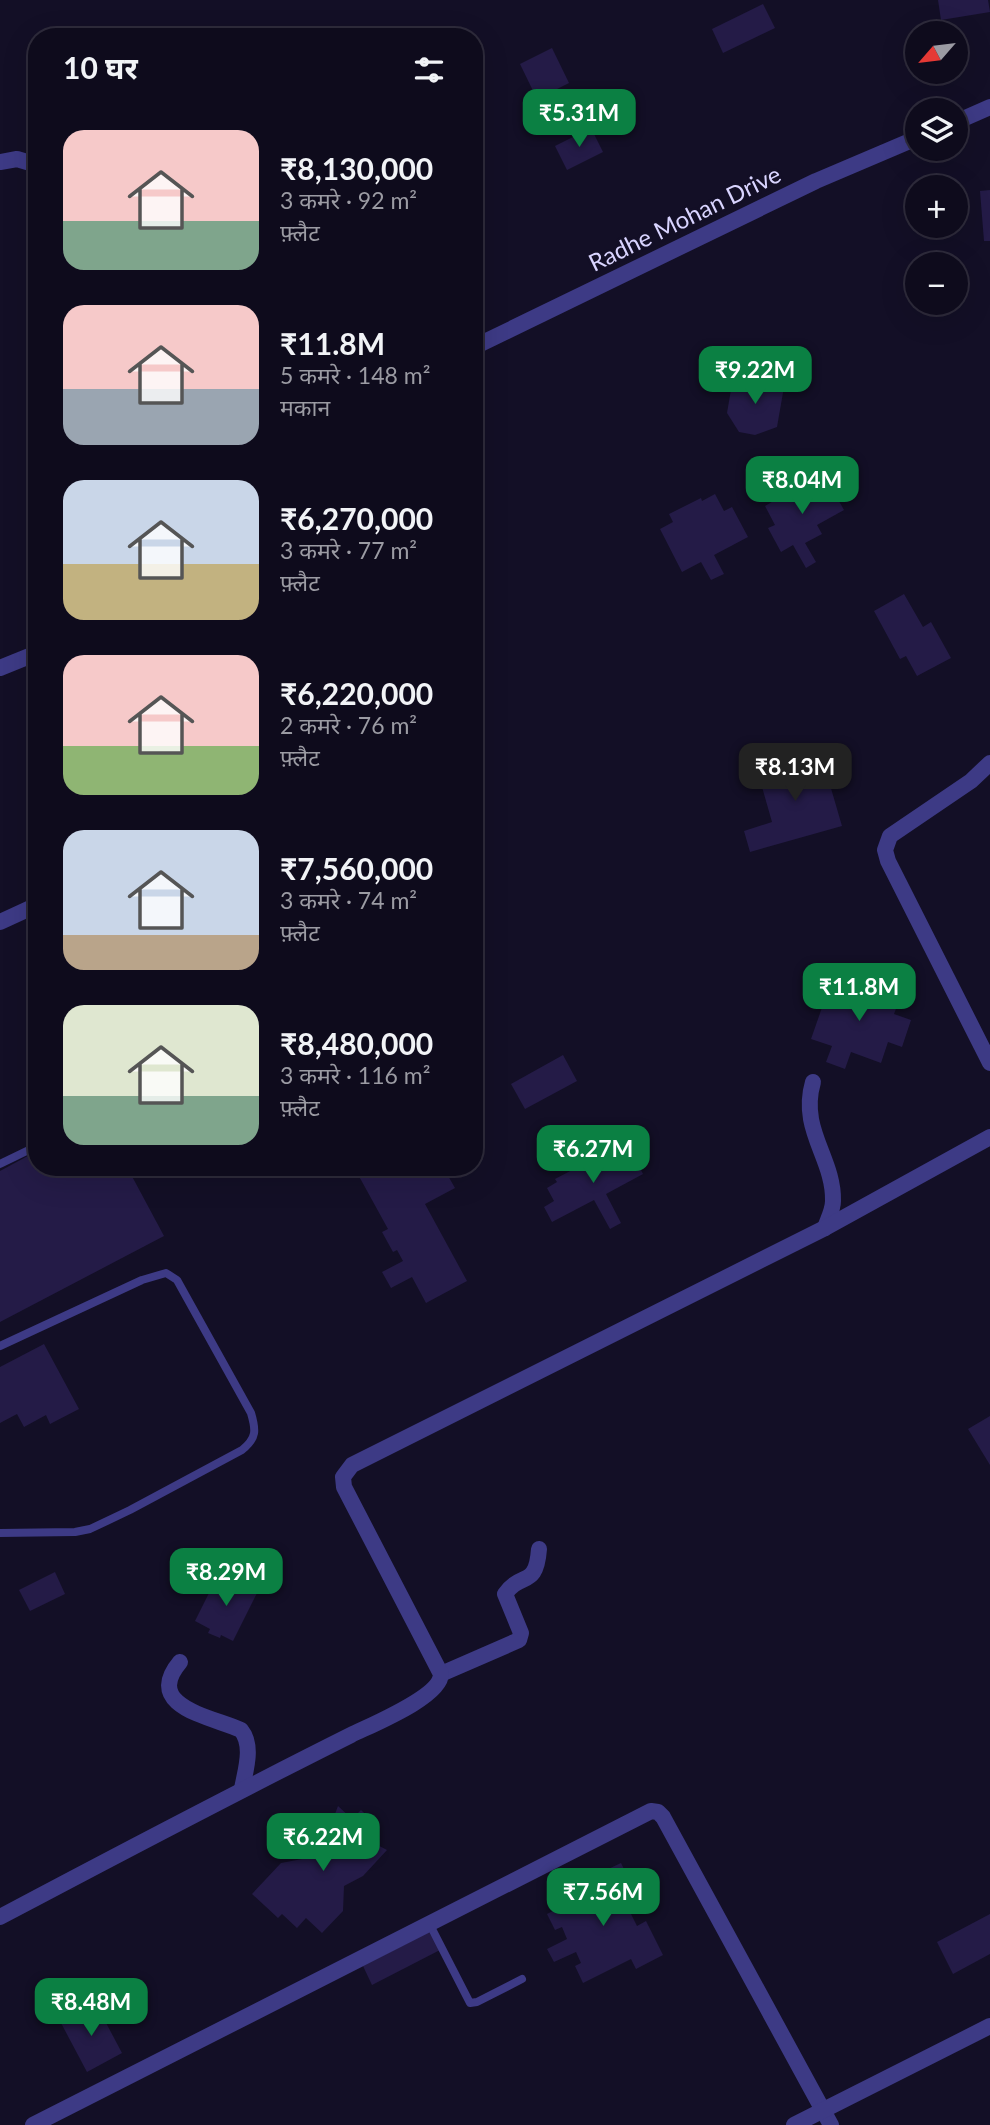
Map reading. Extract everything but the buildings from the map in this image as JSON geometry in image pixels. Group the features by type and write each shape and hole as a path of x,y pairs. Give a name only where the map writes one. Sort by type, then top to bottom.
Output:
{"street":[{"path":"968,117 990,107"},
{"name":"Radhe Mohan Drive","path":"483,343 816,181 905,143"},
{"path":"0,162 17,159 28,162"},
{"path":"0,668 28,657"},
{"path":"990,764 971,781 890,836 885,850 888,861 990,1063"},
{"path":"0,922 28,909"},
{"path":"813,1082 809,1096 809,1114 833,1200 825,1228"},
{"path":"0,1917 423,1697 438,1685 441,1674 347,1494 345,1471 360,1460 825,1228 990,1137"},
{"path":"441,1674 519,1640 521,1633 505,1594 534,1573 539,1549"},
{"path":"180,1661 171,1673 169,1684 178,1704 187,1710 234,1727 246,1737 248,1750 242,1789"},
{"path":"33,2125 640,1814 651,1811 658,1812 663,1817 827,2118"},
{"path":"794,2125 827,2118 990,2026"}],"lane":[{"path":"0,1164 28,1150"},
{"path":"0,1346 142,1280 166,1273 177,1280 251,1413 256,1432 252,1442 242,1450 90,1529 75,1532 0,1533"},
{"path":"429,1922 470,2003 522,1979"}]}
